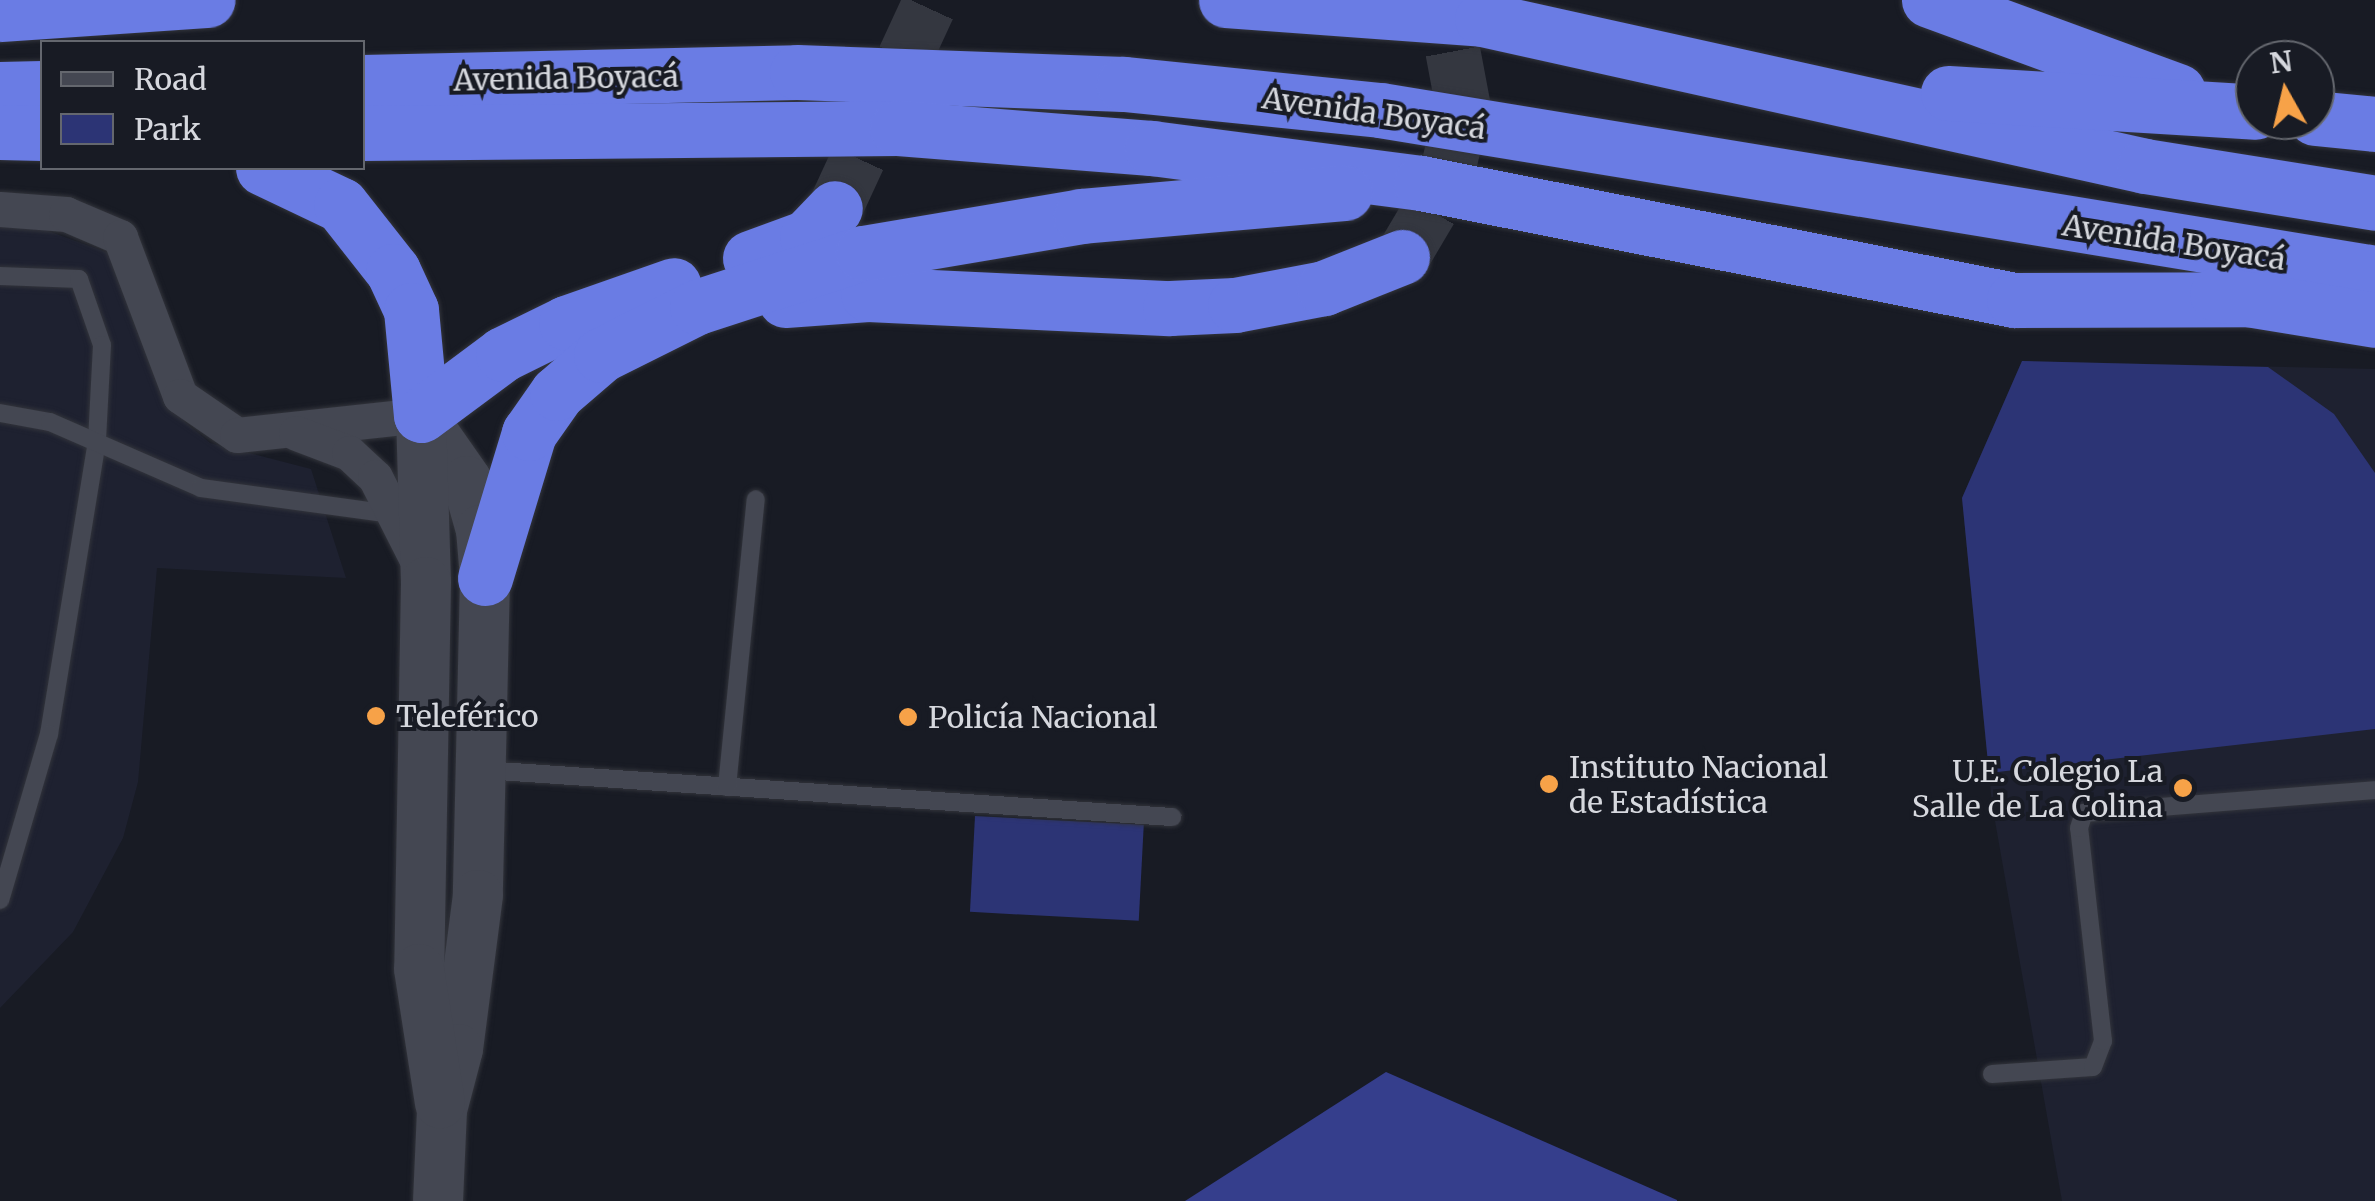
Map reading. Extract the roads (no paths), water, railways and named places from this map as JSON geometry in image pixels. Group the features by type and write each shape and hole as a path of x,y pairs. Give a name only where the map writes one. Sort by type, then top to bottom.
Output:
{"highway":[{"path":"0,14 208,0"},
{"path":"1226,0 1482,19 1766,77 2145,166 2375,203"},
{"path":"1930,0 2235,109"},
{"name":"Avenida Boyacá","path":"365,82 797,72 1124,84 1380,110 2375,273"},
{"path":"1766,77 2235,111"},
{"path":"0,89 40,88"},
{"path":"2335,120 2375,124"},
{"path":"365,133 897,128 1152,148 1420,183 2014,300 2254,299"},
{"path":"0,132 40,133"},
{"path":"1666,158 1840,238 2375,320"},
{"path":"268,170 341,205 393,271 411,310 421,415"},
{"path":"485,578 529,433 557,394 601,355 697,307 900,246 1081,216 1256,204 1420,183"},
{"path":"421,415 503,354 566,322 808,237 835,208"},
{"path":"697,307 868,294 1235,305 1324,288 1402,256"}],"street":[{"path":"0,209 66,214 120,237 180,396 237,435 296,434 328,422 421,415"},
{"path":"421,415 451,449 467,481 481,530 485,578 478,896 458,1049 442,1110 438,1201"},
{"path":"421,415 426,582 420,892 422,1014 442,1110"},
{"path":"296,434 349,453 375,477 399,514 426,582"},
{"path":"420,892 428,911 450,921 478,896"}],"lane":[{"path":"0,276 79,279 102,345 97,441 49,734 0,900"},
{"path":"0,413 50,422 97,441 125,460 201,488 399,514"},
{"path":"727,787 756,499"},
{"path":"478,770 1172,817"},
{"path":"1992,1074 2093,1067 2103,1041 2079,828 2084,814 2375,790"}],"tunnel":[{"path":"835,208 931,0"},
{"path":"1402,257 1444,186 1463,105 1449,30 1436,0"}],"place":[{"name":"Teleférico","path":"376,716"},
{"name":"Policía Nacional","path":"908,717"},
{"name":"Instituto Nacional de Estadística","path":"1549,784"},
{"name":"U.E. Colegio La Salle de La Colina","path":"2183,788"}]}
